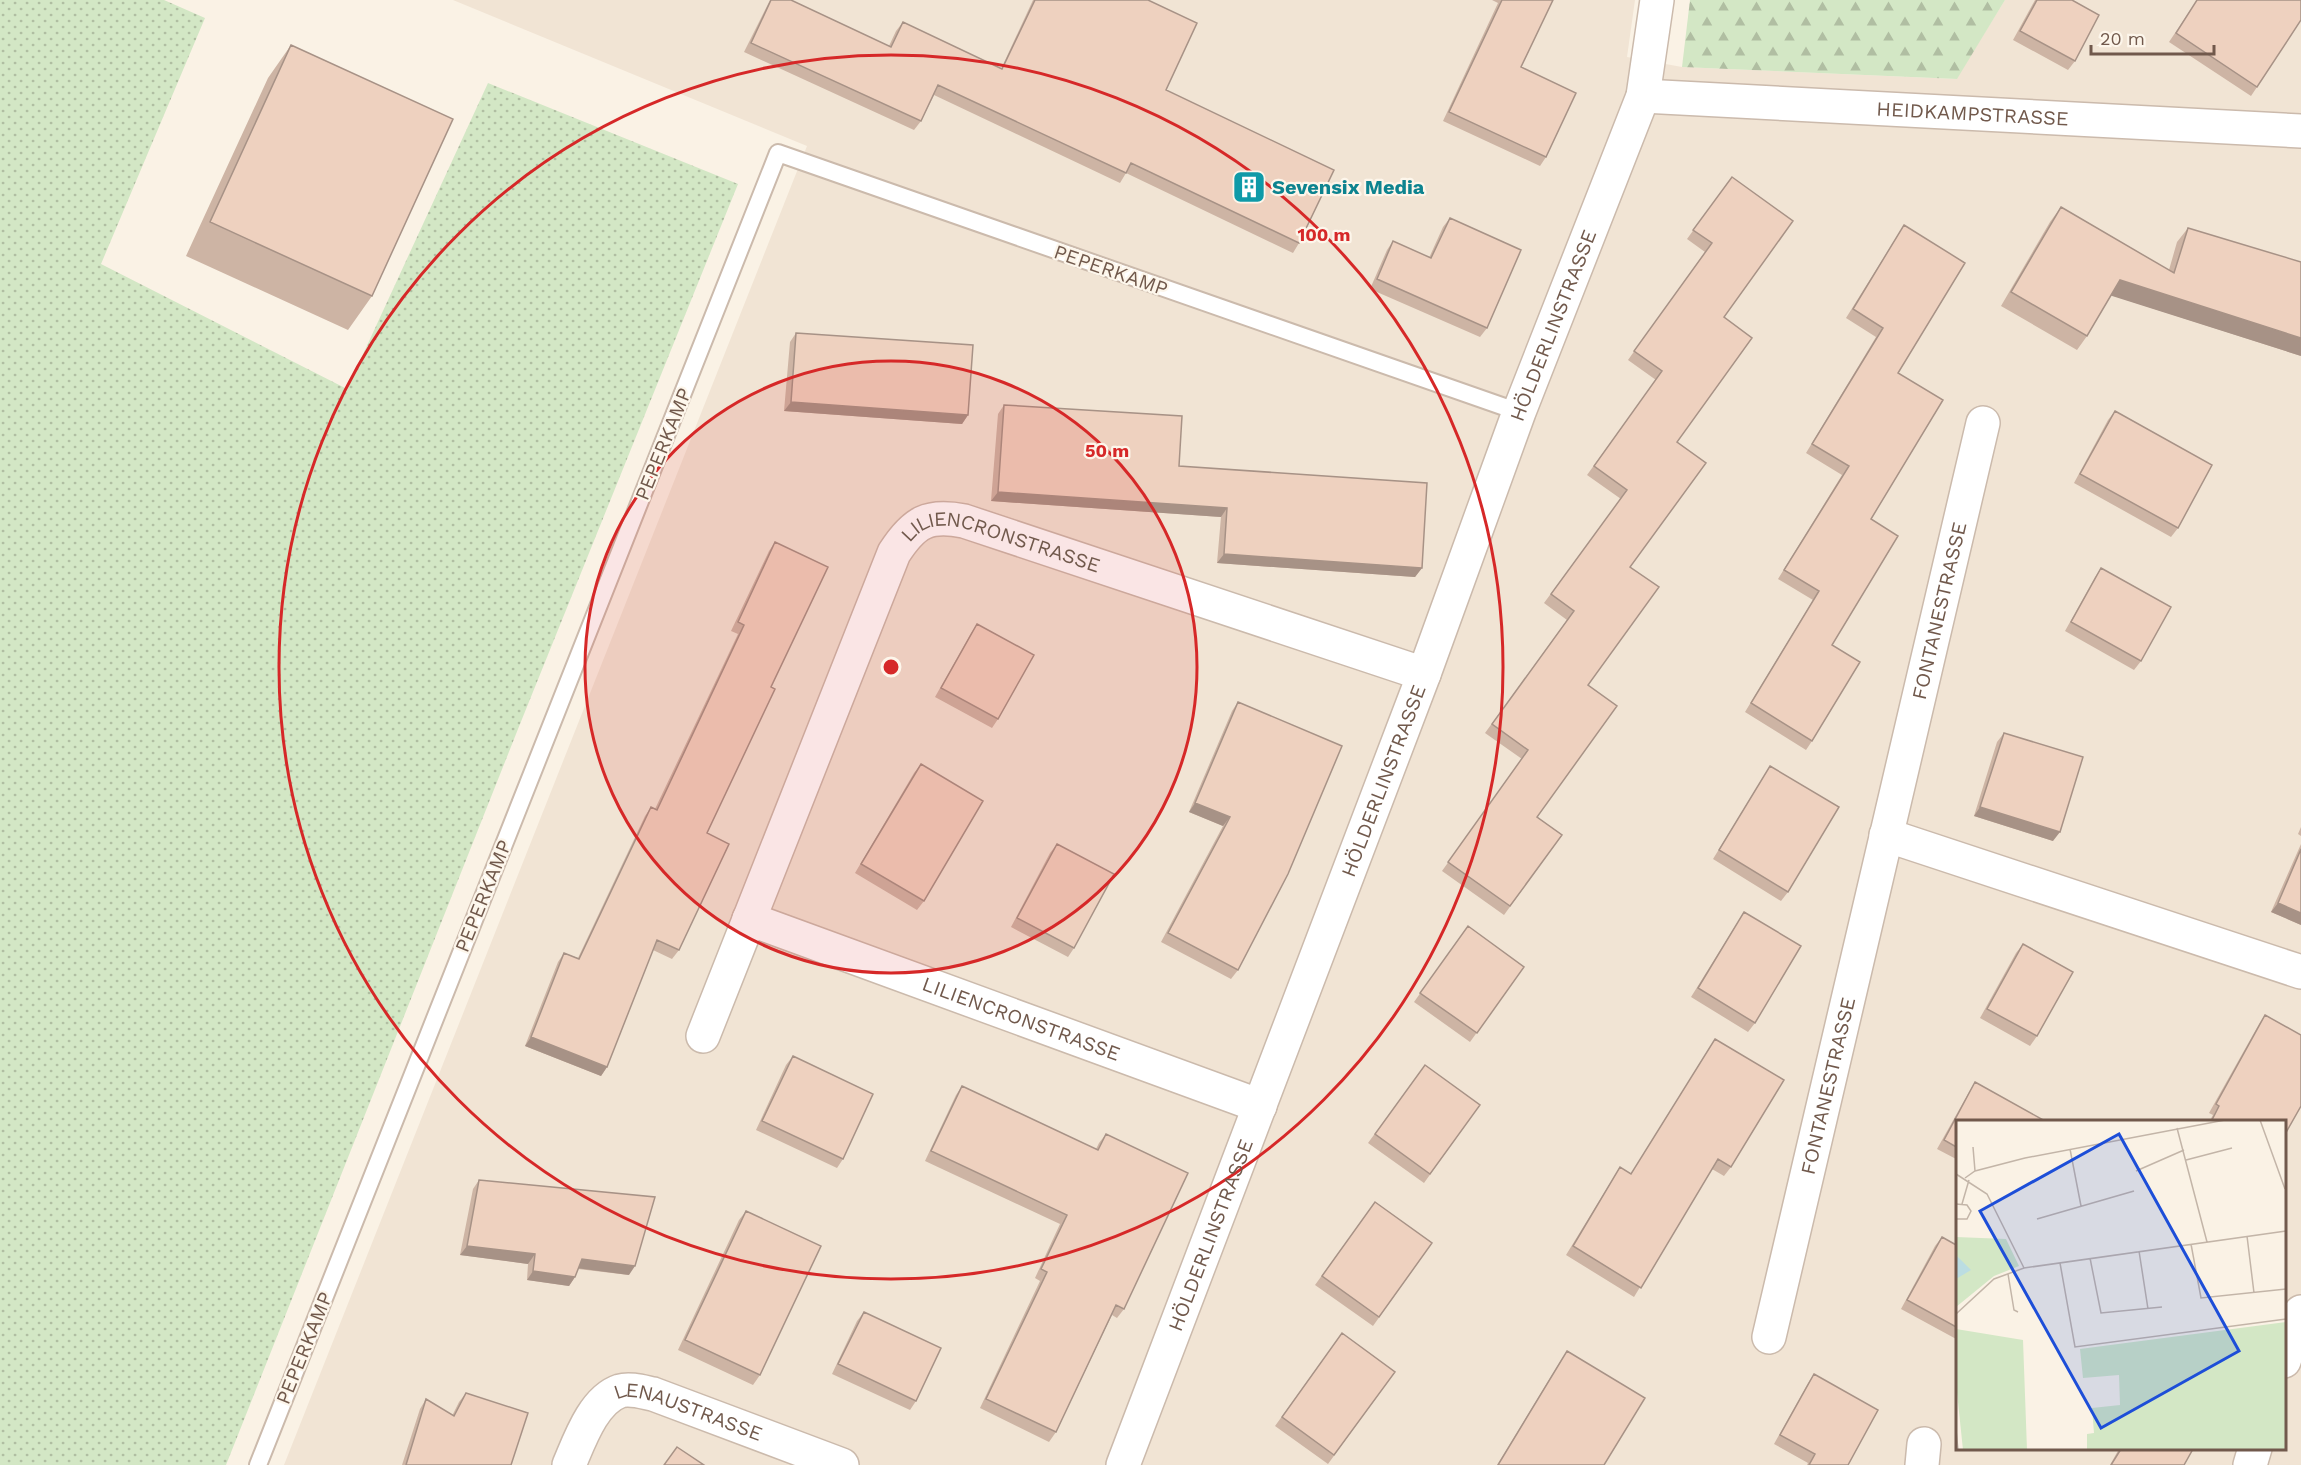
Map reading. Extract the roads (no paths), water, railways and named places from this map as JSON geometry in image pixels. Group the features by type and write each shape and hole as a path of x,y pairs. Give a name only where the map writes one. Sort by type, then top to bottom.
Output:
{"street":[{"name":"HÖLDERLINSTRASSE","path":"1123,1465 1424,674 1519,412 1643,96 1657,0"},
{"name":"HEIDKAMPSTRASSE","path":"1643,96 2301,131"},
{"name":"FONTANESTRASSE","path":"1768,1337 1983,423"},
{"name":"LILIENCRONSTRASSE","path":"703,1036 894,553 904,537 915,526 930,518 947,517 964,521 1424,674"},
{"path":"1886,835 2301,972"},
{"name":"LILIENCRONSTRASSE","path":"749,919 1260,1106"},
{"path":"2286,1355 2301,1312"},
{"name":"LENAUSTRASSE","path":"568,1465 592,1416 605,1401 620,1391 636,1390 653,1394 842,1465"},
{"path":"2250,1465 2255,1450"}],"lane":[{"name":"PEPERKAMP","path":"258,1465 778,153 1519,412"}],"place":[{"name":"Sevensix Media","path":"1249,187"}]}
